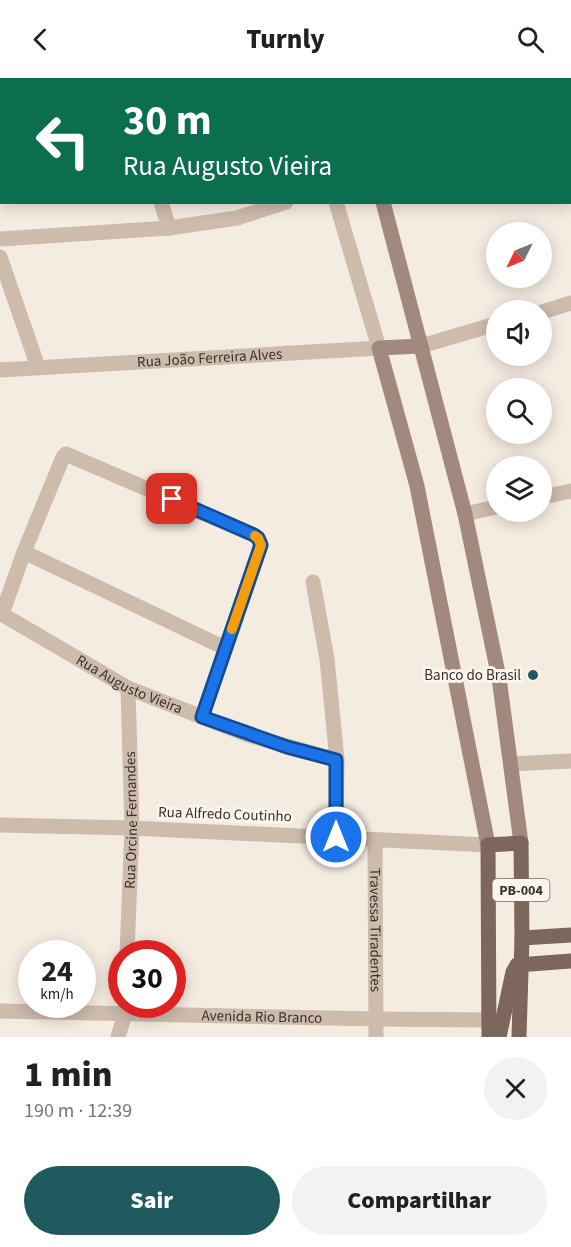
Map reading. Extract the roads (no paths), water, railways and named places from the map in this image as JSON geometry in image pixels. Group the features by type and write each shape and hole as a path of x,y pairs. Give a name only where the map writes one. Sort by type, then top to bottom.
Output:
{"main road":[{"name":"PB-004","path":"384,204 465,513 499,678 521,843 522,938"},
{"name":"Rua João Ferreira Alves","path":"379,348 421,346"},
{"path":"379,348 417,486 488,845 489,1037"},
{"name":"Rua Alfredo Coutinho","path":"488,845 521,843"},
{"path":"519,1037 522,938 571,936"},
{"path":"499,1037 514,968 521,963 571,961"}],"street":[{"path":"162,204 169,228"},
{"path":"0,239 169,228 237,218 280,204"},
{"path":"337,204 379,348"},
{"path":"0,257 38,367"},
{"path":"552,309 571,303"},
{"path":"421,346 486,327"},
{"name":"Rua João Ferreira Alves","path":"0,370 379,348"},
{"path":"1,614 63,457 68,453 254,535 261,545 202,717"},
{"path":"552,495 571,491"},
{"path":"465,513 486,509"},
{"path":"24,552 225,648"},
{"path":"313,582 327,659 336,760 336,837"},
{"name":"Rua Augusto Vieira","path":"1,614 128,688 287,747 336,760"},
{"name":"Rua Orcine Fernandes","path":"128,688 132,828 128,940"},
{"path":"511,764 571,761"},
{"name":"Rua Alfredo Coutinho","path":"0,825 132,828 488,845"},
{"name":"Travessa Tiradentes","path":"375,840 376,1037"},
{"name":"Avenida Rio Branco","path":"0,1011 108,1009"},
{"name":"Avenida Rio Branco","path":"186,1011 377,1019 489,1020"},
{"path":"118,1037 123,1018"}],"place":[{"name":"Banco do Brasil","path":"533,675"}]}
